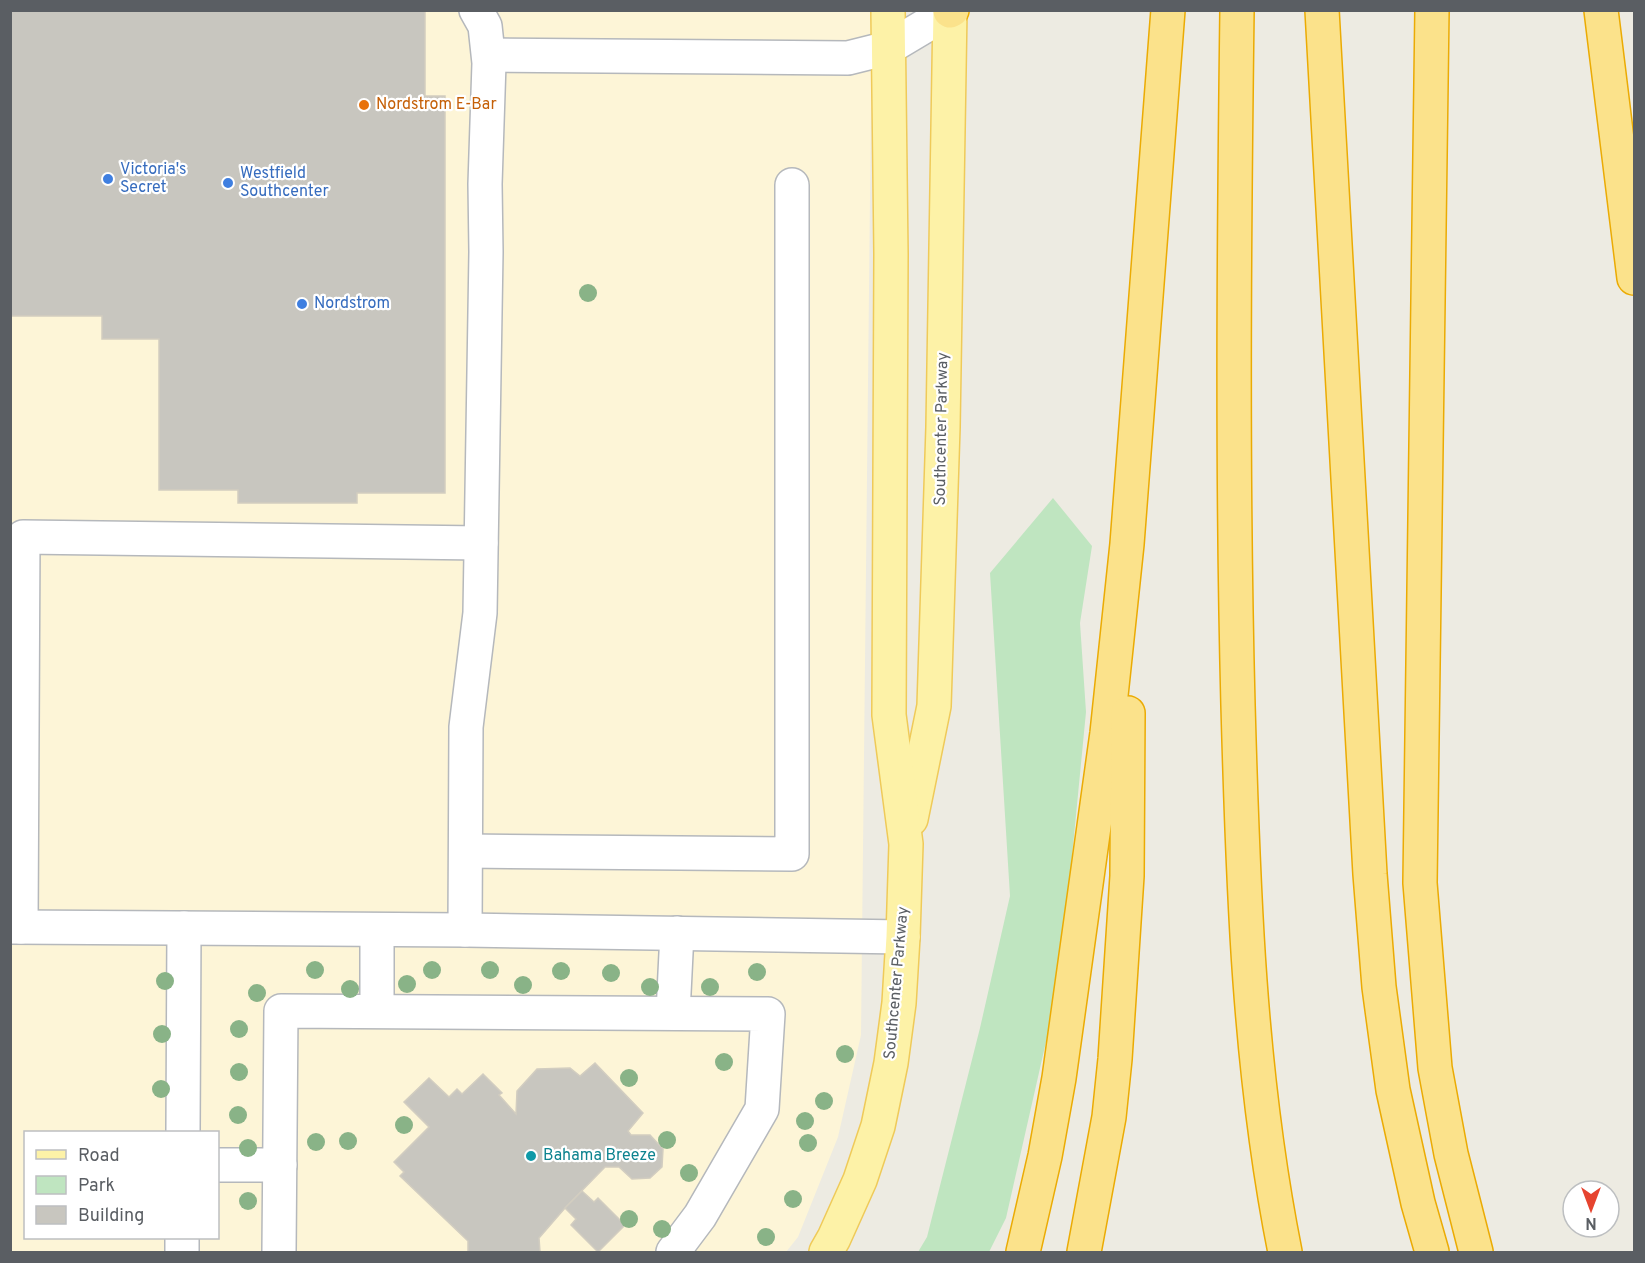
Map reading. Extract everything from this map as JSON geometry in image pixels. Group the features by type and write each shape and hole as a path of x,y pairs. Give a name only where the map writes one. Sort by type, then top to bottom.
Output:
{"highway":[{"path":"1023,1252 1045,1156 1059,1078 1107,733 1127,544 1168,10"},
{"path":"1237,10 1234,546 1241,842 1259,1084 1270,1176 1286,1252"},
{"path":"1322,10 1370,874 1378,976 1393,1090 1418,1203 1431,1248"},
{"path":"1432,10 1420,883 1435,1068 1451,1154 1476,1252"},
{"path":"1601,10 1635,278"},
{"path":"1084,1252 1109,1118 1127,876 1127,738 1155,163"}],"main road":[{"name":"Southcenter Parkway","path":"825,1252 834,1238 860,1180 878,1126 899,1002 903,937 906,844 889,715 891,254 888,10"},
{"name":"Southcenter Parkway","path":"906,844 934,706 943,415 951,11"}],"lane":[{"path":"465,930 465,727 480,613 486,252 484,184 489,55 485,26 476,10"},
{"path":"489,55 848,58 888,48 951,11"},
{"path":"465,851 792,854 792,185"},
{"path":"481,543 23,537 16,927 465,930 903,937"},
{"path":"183,1131 184,928"},
{"path":"376,930 376,1011"},
{"path":"673,1013 677,933"},
{"path":"279,1252 281,1011 768,1014 762,1109 700,1216 673,1252"},
{"path":"219,1165 280,1166"}],"shaded area":[{"name":"Westfield Southcenter","path":"10,11 872,11 861,1035 838,1137 798,1237 786,1252 11,1252"}],"green space":[{"path":"1053,498 1092,546 1080,623 1086,712 1060,980 1006,1218 989,1252 918,1252 927,1237 980,1028 1010,896 990,573"}],"building":[{"name":"Westfield Southcenter","path":"10,10 425,10 425,96 445,96 445,493 357,493 357,503 238,503 238,490 159,490 159,339 102,339 102,316 10,316"},
{"name":"Bahama Breeze","path":"595,1063 643,1113 628,1131 631,1135 650,1135 663,1149 662,1167 650,1178 632,1179 619,1167 605,1167 539,1238 540,1252 468,1252 468,1241 400,1176 404,1172 394,1162 429,1127 404,1102 429,1078 449,1097 457,1089 462,1094 483,1074 502,1093 499,1095 516,1114 517,1091 537,1069 570,1068 580,1076"},
{"path":"582,1191 594,1202 598,1198 625,1225 598,1252 571,1225 576,1219 565,1208"}],"place":[{"name":"Nordstrom E-Bar","path":"364,105"},
{"name":"Victoria's Secret","path":"108,179"},
{"name":"Westfield Southcenter","path":"228,183"},
{"name":"Nordstrom","path":"302,304"},
{"name":"Bahama Breeze","path":"531,1156"}]}
